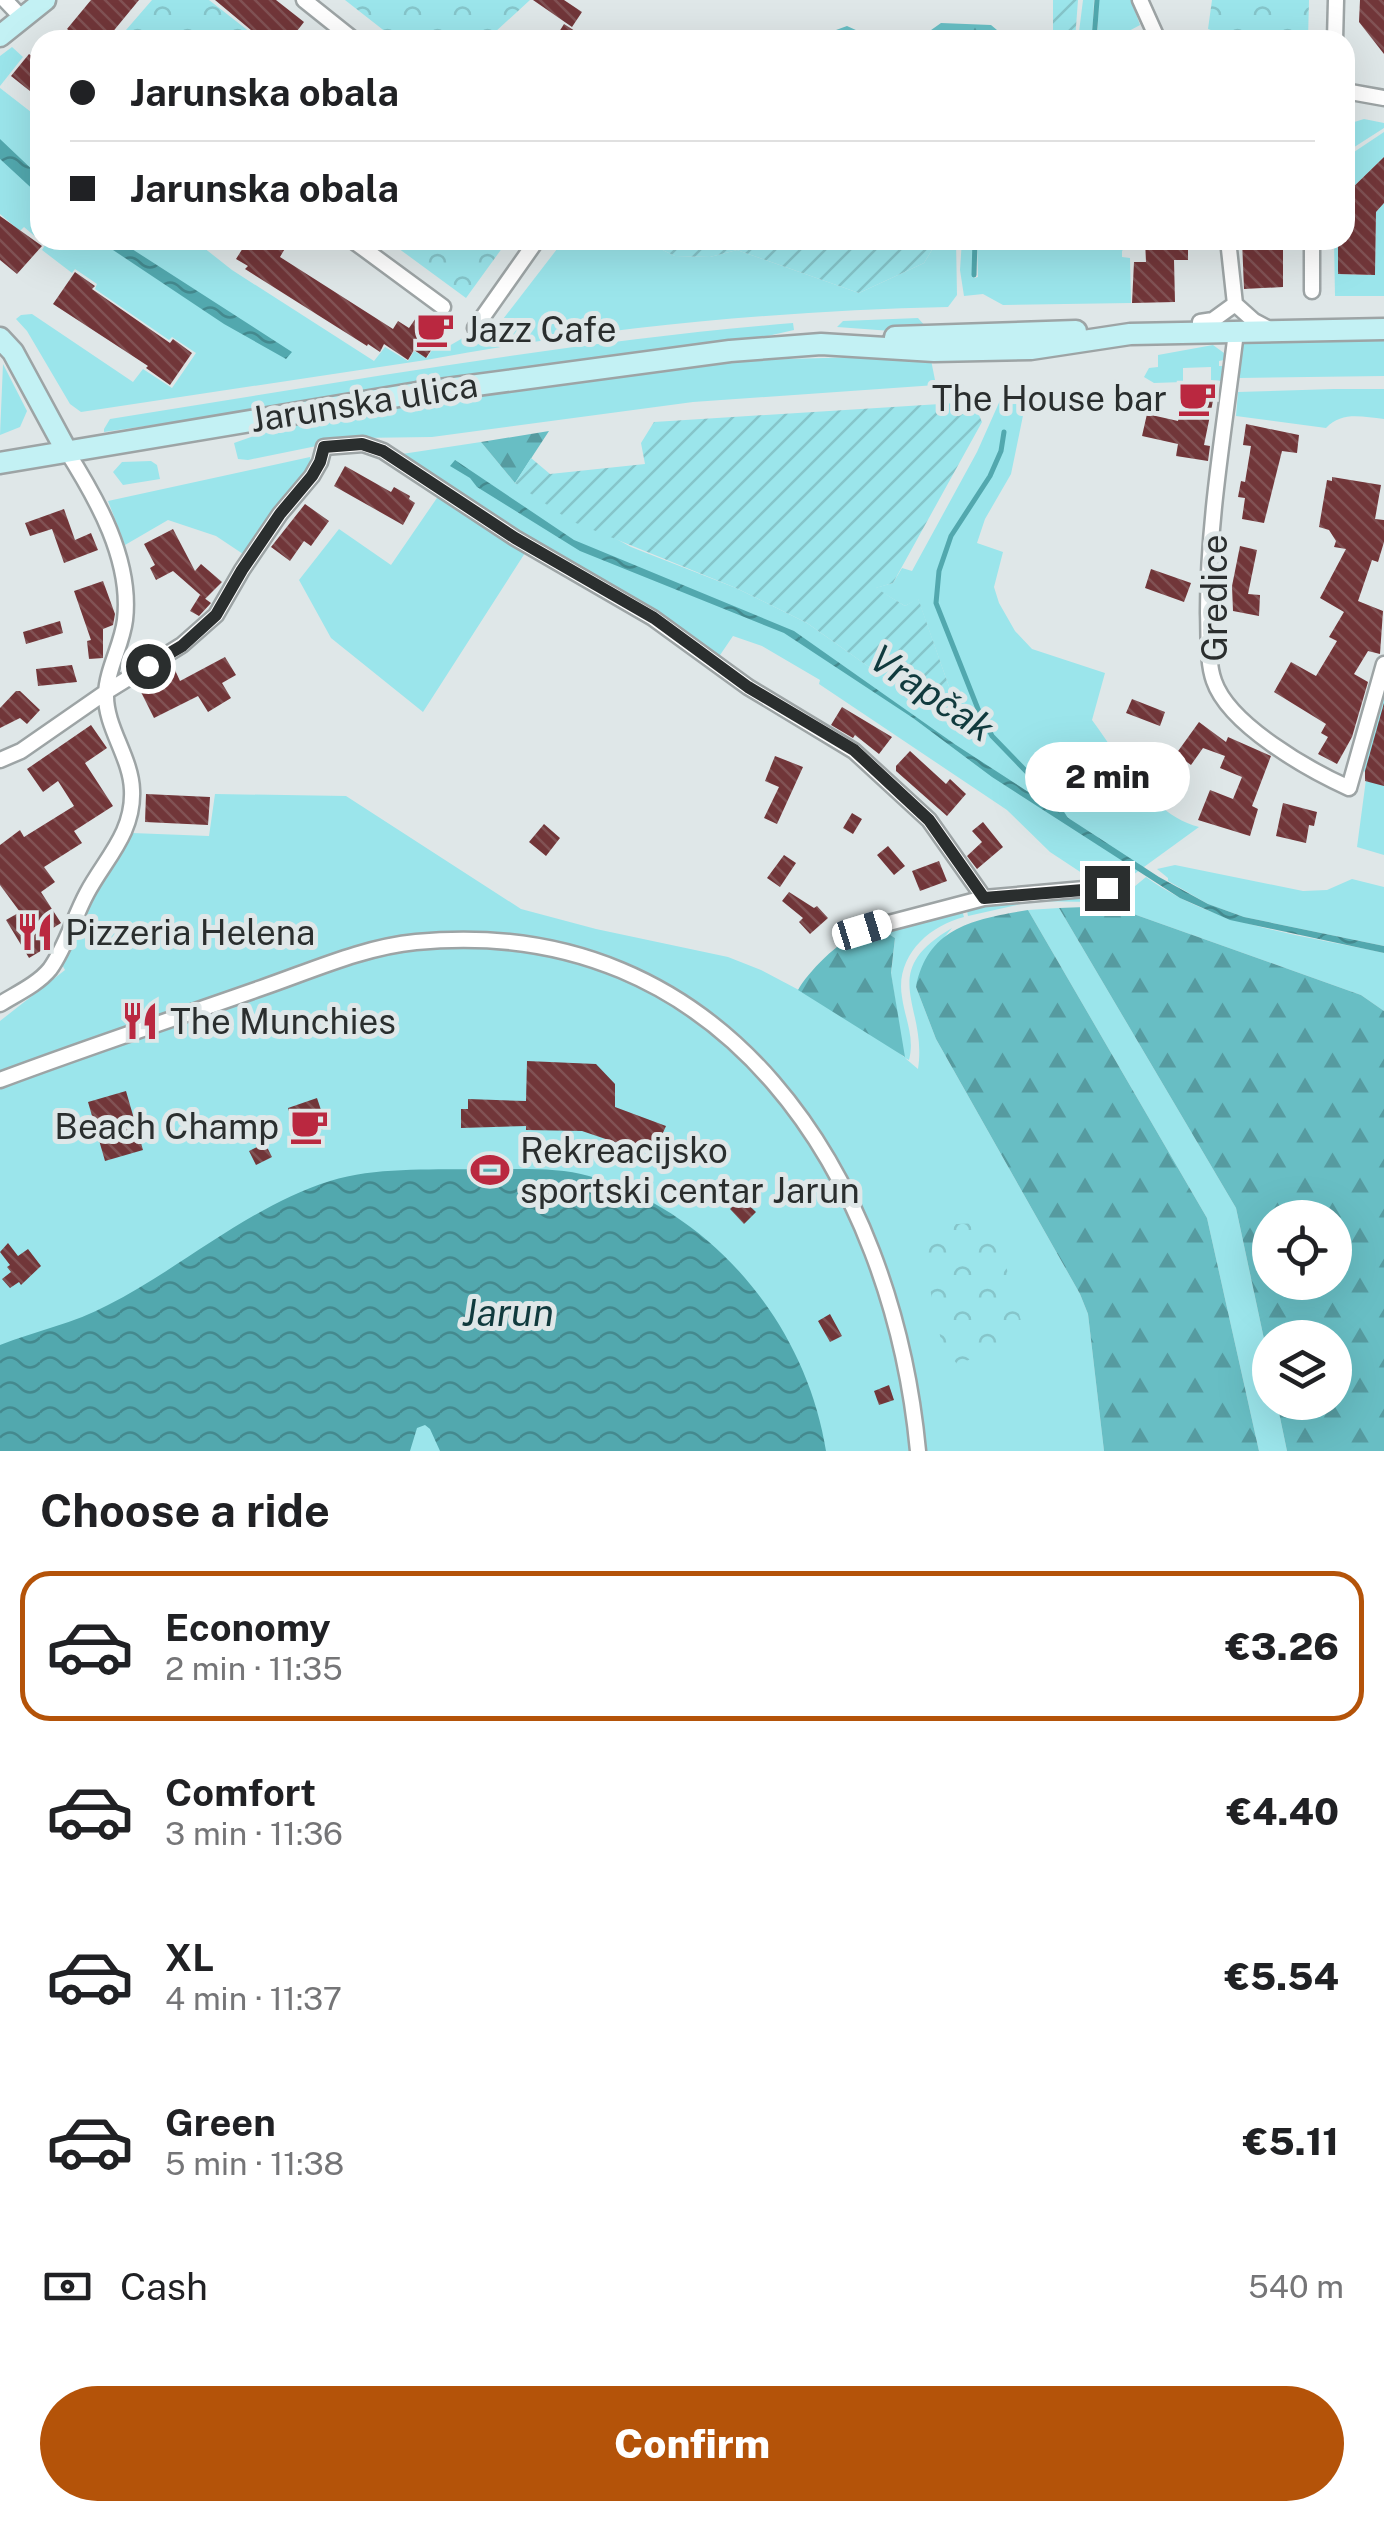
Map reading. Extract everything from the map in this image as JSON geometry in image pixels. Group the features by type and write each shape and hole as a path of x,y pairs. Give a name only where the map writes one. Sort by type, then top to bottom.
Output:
{"street":[{"path":"5,0 23,19"},
{"path":"0,36 44,0"},
{"path":"304,0 342,30"},
{"path":"1140,0 1155,30"},
{"path":"1335,30 1336,0"},
{"path":"1355,93 1384,98"},
{"path":"366,250 443,307"},
{"path":"474,328 530,250"},
{"path":"1229,250 1235,304 1273,331"},
{"path":"1312,250 1312,290"},
{"path":"1200,322 1214,320 1235,304"},
{"name":"Jarunska ulica","path":"730,351 798,335 844,333 879,338 1200,322 1236,332"},
{"name":"Jarunska ulica","path":"0,462 417,393 730,351 822,344 934,351 1031,350 1130,334 1384,329"},
{"name":"Gredice","path":"1236,332 1208,568 1208,634 1214,681 1233,712 1256,732 1318,774 1350,788 1384,664"},
{"path":"0,338 13,352 95,500 120,557 126,590 124,624 106,692 132,795 127,824 110,861 87,893 52,966 0,1004"},
{"path":"0,760 182,646 216,615 280,514 312,476 324,447 362,444 383,451 515,538 654,618 748,687 854,750 929,820 984,898"},
{"path":"862,930 984,898 1107,888"},
{"path":"0,1080 360,954 412,942 464,939 520,943 624,972 690,1007 756,1060 808,1125 850,1198 883,1278 907,1368 918,1451"}],"green space":[{"path":"152,0 209,0 247,30 126,30"},
{"path":"345,0 530,0 497,30 383,30"},
{"path":"1053,0 1078,0 1076,30 1053,30"},
{"path":"1083,0 1094,0 1092,30 1079,30"},
{"path":"1099,0 1131,0 1140,25 1131,30 1098,30"},
{"path":"1212,0 1309,0 1308,30 1208,29"},
{"path":"941,23 991,25 997,30 931,30"},
{"path":"12,47 23,57 0,86 0,56"},
{"path":"0,88 30,111 30,232 24,227 20,231 0,214"},
{"path":"1364,119 1384,123 1384,128 1355,147 1355,122"},
{"path":"1384,132 1384,157 1355,185 1355,151"},
{"path":"1384,203 1384,296 1335,296 1334,250 1338,250 1338,274 1375,275 1376,212"},
{"path":"42,250 207,250 374,361 385,347 408,361 414,351 427,358 437,342 449,346 468,335 490,336 556,250 663,250 675,256 710,257 737,250 859,293 924,263 932,250 956,250 957,295 948,307 817,312 621,330 81,412 70,404 16,319 21,315 32,314 133,382 143,369 172,388 196,353 172,337 169,340 95,289 97,284 75,269 72,273"},
{"path":"401,250 501,250 466,298"},
{"path":"663,250 737,250 710,257 675,256"},
{"path":"737,250 932,250 924,263 859,293"},
{"path":"961,250 973,250 974,278 978,277 977,250 1123,250 1122,257 1130,258 1131,303 1003,305 983,294 964,296"},
{"path":"918,318 926,327 905,332 837,327 843,321"},
{"path":"793,323 794,330 759,338 569,361 104,432 110,419 365,378 536,352"},
{"path":"1384,339 1384,376 1238,378 1241,346 1247,340"},
{"path":"1213,345 1224,353 1224,360 1219,361 1219,366 1224,366 1222,381 1211,380 1211,367 1183,368 1183,382 1154,383 1144,377 1149,368 1158,367 1158,355"},
{"path":"930,355 936,385 693,402 432,437 356,438 248,460 238,459 234,443 282,426 457,395 714,361"},
{"path":"3,364 27,411 20,427 0,435"},
{"path":"1384,389 1384,419 1346,417 1326,428 1236,416 1238,392"},
{"path":"1002,396 1027,396 1011,474 985,519 977,543 1003,552 994,587 999,603 1015,631 1032,649 1105,673 1092,720 1151,798 1182,821 1199,827 1126,880 1097,883 1050,852 1007,810 819,684 820,680 762,646 733,636 718,658 402,457 481,442 515,483 631,547 736,588 807,623 961,732 967,724 953,698 918,599 905,606 875,588 893,583 902,568 912,571 977,452"},
{"path":"956,403 976,408 982,422 893,583 876,588 905,606 918,598 953,698 967,724 962,733 807,623 736,588 571,521 515,483 531,458 550,474 645,464 641,443 654,422"},
{"path":"549,431 515,483 481,442"},
{"path":"310,457 311,464 246,556 216,536 168,520 125,545 108,501"},
{"path":"151,461 157,465 160,479 123,485 113,472 122,462"},
{"path":"439,495 525,553 423,712 331,638 299,580 339,529 391,565"},
{"path":"1384,694 1384,855 1357,847 1367,772 1362,771"},
{"name":"Rekreacijsko sportski centar Jarun","path":"215,794 346,796 521,909 728,957 814,998 904,1057 891,974 895,938 884,931 961,907 964,917 927,936 909,956 904,969 902,997 911,1044 909,1060 905,1058 918,1069 910,976 916,960 929,944 952,928 928,957 916,987 936,1039 1080,1294 1088,1314 1104,1451 0,1451 0,1021 65,970 60,961 97,886 132,833 209,836"},
{"path":"1175,865 1303,891 1327,890 1352,879 1384,887 1384,946 1244,917 1208,904 1168,881 1157,869"},
{"path":"1146,877 1173,894 1230,918 1384,953 1384,1011 1361,995 1111,906"},
{"path":"1115,891 1091,902 1034,901 968,916 966,906"},
{"path":"1111,906 1361,995 1384,1011 1384,1451 1287,1451 1281,1420 1352,1420 1352,1320 1260,1320 1256,1300 1352,1300 1352,1200 1252,1200 1252,1283 1236,1208 1059,908"},
{"path":"1059,908 1236,1208 1252,1300 1256,1300 1260,1320 1252,1320 1252,1420 1207,1218 1028,910"},
{"path":"1028,910 1207,1218 1259,1451 1104,1451 1088,1314 1080,1294 936,1039 916,987 922,967 943,938 990,917"},
{"path":"884,931 895,938 891,973 905,1057 798,990 816,966 843,942 859,933"},
{"path":"981,1223 1006,1266 1021,1321 1003,1348 957,1364 942,1345 919,1238 934,1225"},
{"path":"1252,1420 1281,1420 1287,1451 1259,1451"}],"water":[{"path":"0,139 30,168 30,187 0,159"},
{"path":"113,250 134,250 292,352 286,359 224,324"},
{"path":"455,460 574,540 794,631 956,745 1159,877 1208,904 1244,917 1384,946 1384,953 1230,920 1180,898 992,777 913,718 784,633 580,551 477,487 450,466"},
{"name":"Jarun","path":"547,1170 589,1176 634,1193 676,1216 713,1246 775,1318 798,1360 815,1404 826,1451 440,1451 425,1425 417,1428 410,1451 0,1451 0,1345 95,1311 271,1206 330,1181 383,1171"}],"building":[{"path":"91,0 139,0 114,30 67,29"},
{"path":"215,0 276,0 304,22 298,30 251,30"},
{"path":"533,0 564,0 582,12 572,27"},
{"path":"1360,0 1384,0 1384,54 1359,22"},
{"path":"29,54 30,55 30,91 11,76"},
{"path":"1384,157 1384,203 1376,212 1375,275 1338,274 1338,250 1355,250 1355,185"},
{"path":"0,216 30,237 30,250 38,250 17,274 0,260"},
{"path":"242,250 284,250 280,257 393,329 398,321 409,328 418,315 443,332 426,358 414,350 408,360 384,344 380,352 245,269 248,266 236,259"},
{"path":"1145,250 1188,250 1188,260 1174,260 1175,302 1132,303 1134,262 1146,262"},
{"path":"1242,250 1283,250 1283,287 1244,289"},
{"path":"75,272 95,286 92,289 170,343 173,339 192,353 170,385 148,366 53,304"},
{"path":"1183,394 1214,396 1204,445 1210,446 1208,461 1176,456 1178,444 1142,436 1147,414 1178,421"},
{"path":"1246,424 1299,435 1297,453 1282,451 1264,523 1242,519 1245,498 1238,497 1241,481 1245,482 1251,446 1243,445"},
{"path":"345,466 391,492 394,487 410,496 415,503 403,525 334,486"},
{"path":"1332,477 1381,485 1375,519 1384,520 1384,542 1378,562 1372,560 1358,601 1383,611 1380,654 1368,651 1354,674 1368,682 1352,737 1337,764 1318,754 1328,737 1321,733 1326,724 1274,692 1291,662 1316,676 1337,641 1329,637 1344,612 1320,598 1346,549 1334,547 1336,541 1329,530 1319,527 1327,480 1332,481"},
{"path":"305,504 329,521 311,546 304,541 290,561 271,547"},
{"path":"64,509 75,540 91,533 98,550 64,563 52,529 30,536 25,523"},
{"path":"173,529 195,571 201,564 222,582 205,599 173,571 156,580 150,568 155,565 144,544"},
{"path":"1240,546 1257,550 1248,594 1260,595 1259,616 1233,611 1232,586"},
{"path":"1151,569 1191,583 1184,602 1145,588"},
{"path":"103,581 115,614 113,625 103,629 103,658 89,659 87,641 91,640 74,591"},
{"path":"200,595 211,603 199,616 190,611"},
{"path":"60,621 63,633 26,644 23,632"},
{"path":"225,657 236,675 222,683 231,698 208,712 198,696 154,718 139,688 175,670 180,681"},
{"path":"72,665 77,682 38,686 36,669"},
{"path":"16,691 40,710 27,724 20,718 0,728 0,708"},
{"path":"1132,699 1165,712 1160,726 1126,713"},
{"path":"1384,703 1384,786 1365,781 1365,771"},
{"path":"842,707 892,737 879,754 855,735 853,738 831,725"},
{"path":"1199,722 1226,742 1228,737 1271,756 1252,806 1258,809 1250,836 1198,820 1210,790 1233,799 1242,777 1220,768 1225,756 1203,748 1191,765 1176,754"},
{"path":"91,725 107,748 85,763 113,806 74,831 82,843 44,867 55,882 41,892 61,923 42,935 49,946 29,958 6,920 20,912 0,885 0,845 20,830 24,837 74,806 58,781 43,792 27,769"},
{"path":"910,751 946,784 950,779 966,794 947,816 896,771"},
{"path":"775,756 803,767 777,824 764,818 779,787 765,781"},
{"path":"146,794 210,797 208,825 145,822"},
{"path":"1283,803 1317,812 1314,826 1309,825 1306,843 1276,836"},
{"path":"852,813 862,819 853,834 843,828"},
{"path":"983,822 1003,847 977,869 967,856 982,842 972,831"},
{"path":"544,824 560,838 546,856 529,842"},
{"path":"888,846 905,866 894,875 877,855"},
{"path":"784,855 796,863 780,887 767,878"},
{"path":"939,861 947,881 920,891 912,871"},
{"path":"789,892 814,908 817,906 828,918 810,934 799,922 803,918 782,901"},
{"path":"527,1061 596,1064 615,1084 615,1107 666,1126 653,1155 582,1131 526,1130 526,1126 461,1128 461,1109 468,1109 468,1099 526,1101"},
{"path":"126,1091 143,1150 105,1161 88,1102"},
{"path":"317,1098 327,1128 297,1137 288,1108"},
{"path":"265,1143 272,1157 256,1165 249,1151"},
{"path":"741,1198 756,1212 744,1224 730,1209"},
{"path":"8,1243 18,1256 28,1249 41,1266 21,1285 19,1282 10,1288 2,1279 11,1272 7,1267 10,1265 0,1252"},
{"path":"830,1314 842,1336 830,1342 818,1321"},
{"path":"889,1385 894,1400 879,1405 874,1391"}],"waterway":[{"path":"1095,30 1097,0"},
{"path":"974,275 975,250"},
{"name":"Vrapčak","path":"1004,432 990,476 951,536 939,571 936,603 992,736 1053,799 1065,818"}],"place":[{"name":"Jazz Cafe","path":"435,329"},
{"name":"The House bar","path":"1197,398"},
{"name":"Pizzeria Helena","path":"35,932"},
{"name":"The Munchies","path":"140,1021"},
{"name":"Beach Champ","path":"309,1126"},
{"name":"Rekreacijsko sportski centar Jarun","path":"490,1170"}],"route":[{"path":"148,666 182,646 216,615 280,514 312,476 324,447 362,444 383,451 432,480 515,538 654,618 748,687 854,750 929,820 984,898 1107,888"}]}
